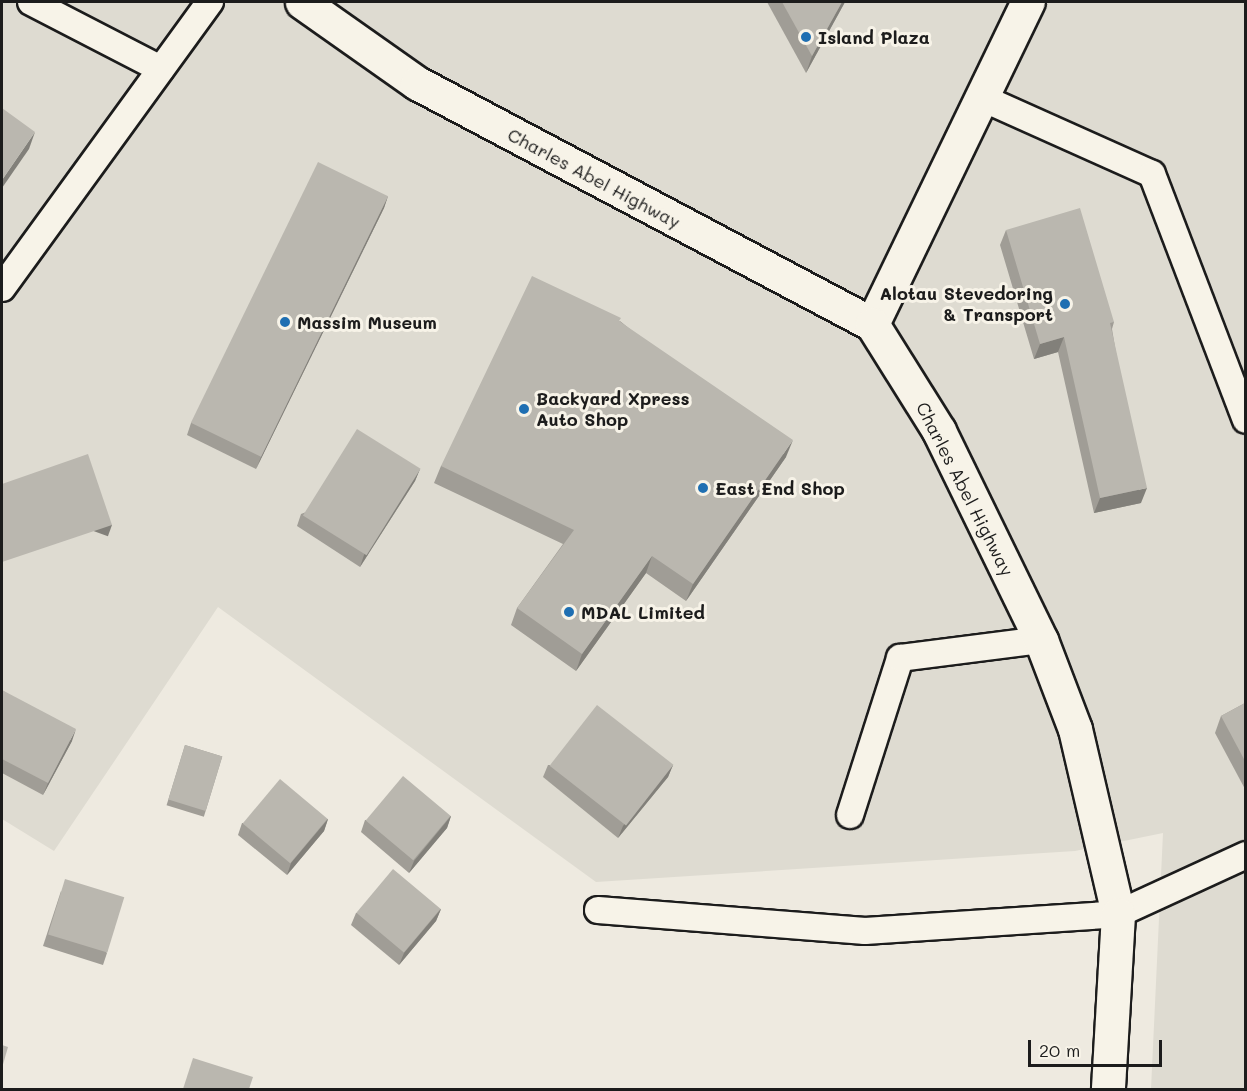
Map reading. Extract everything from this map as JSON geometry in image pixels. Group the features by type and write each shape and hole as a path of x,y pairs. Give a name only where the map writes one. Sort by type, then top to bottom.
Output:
{"main road":[{"name":"Charles Abel Highway","path":"302,2 417,83 872,324 939,431 1041,640 1075,729 1118,914 1108,1089"},
{"path":"872,324 1028,2"}],"lane":[{"path":"31,2 160,69"},
{"path":"2,288 210,2"},
{"path":"980,97 1152,174 1245,420"},
{"path":"850,815 900,658 1041,640"},
{"path":"598,910 865,931 1118,914 1245,855"}],"shaded area":[{"path":"2,2 1245,2 1245,1089 1151,1089 1163,833 1075,851 596,882 218,607 54,851 2,819"}],"building":[{"path":"782,2 842,2 812,56"},
{"path":"2,108 35,132 2,180"},
{"name":"Massim Museum","path":"318,162 388,196 261,457 191,423"},
{"path":"1080,208 1114,322 1110,323 1147,488 1100,498 1064,337 1040,344 1006,230"},
{"path":"532,276 621,318 619,321 793,440 693,584 652,556 582,654 517,608 574,530 441,466"},
{"path":"357,429 421,469 367,555 303,516"},
{"path":"88,454 112,525 2,562 2,484"},
{"path":"2,690 76,729 48,783 2,759"},
{"path":"1245,703 1245,761 1221,716"},
{"path":"597,705 673,765 626,825 550,766"},
{"path":"185,745 222,756 206,811 168,800"},
{"path":"403,776 450,816 413,860 366,820"},
{"path":"280,779 327,819 290,863 243,823"},
{"path":"393,869 440,909 404,953 356,913"},
{"path":"65,879 124,897 107,953 48,934"},
{"path":"2,1045 8,1047 2,1068"},
{"path":"193,1058 253,1077 249,1089 183,1089"}],"place":[{"name":"Island Plaza","path":"806,37"},
{"name":"Alotau Stevedoring & Transport","path":"1065,304"},
{"name":"Massim Museum","path":"285,322"},
{"name":"Backyard Xpress Auto Shop","path":"524,409"},
{"name":"East End Shop","path":"703,488"},
{"name":"MDAL Limited","path":"569,612"}]}
